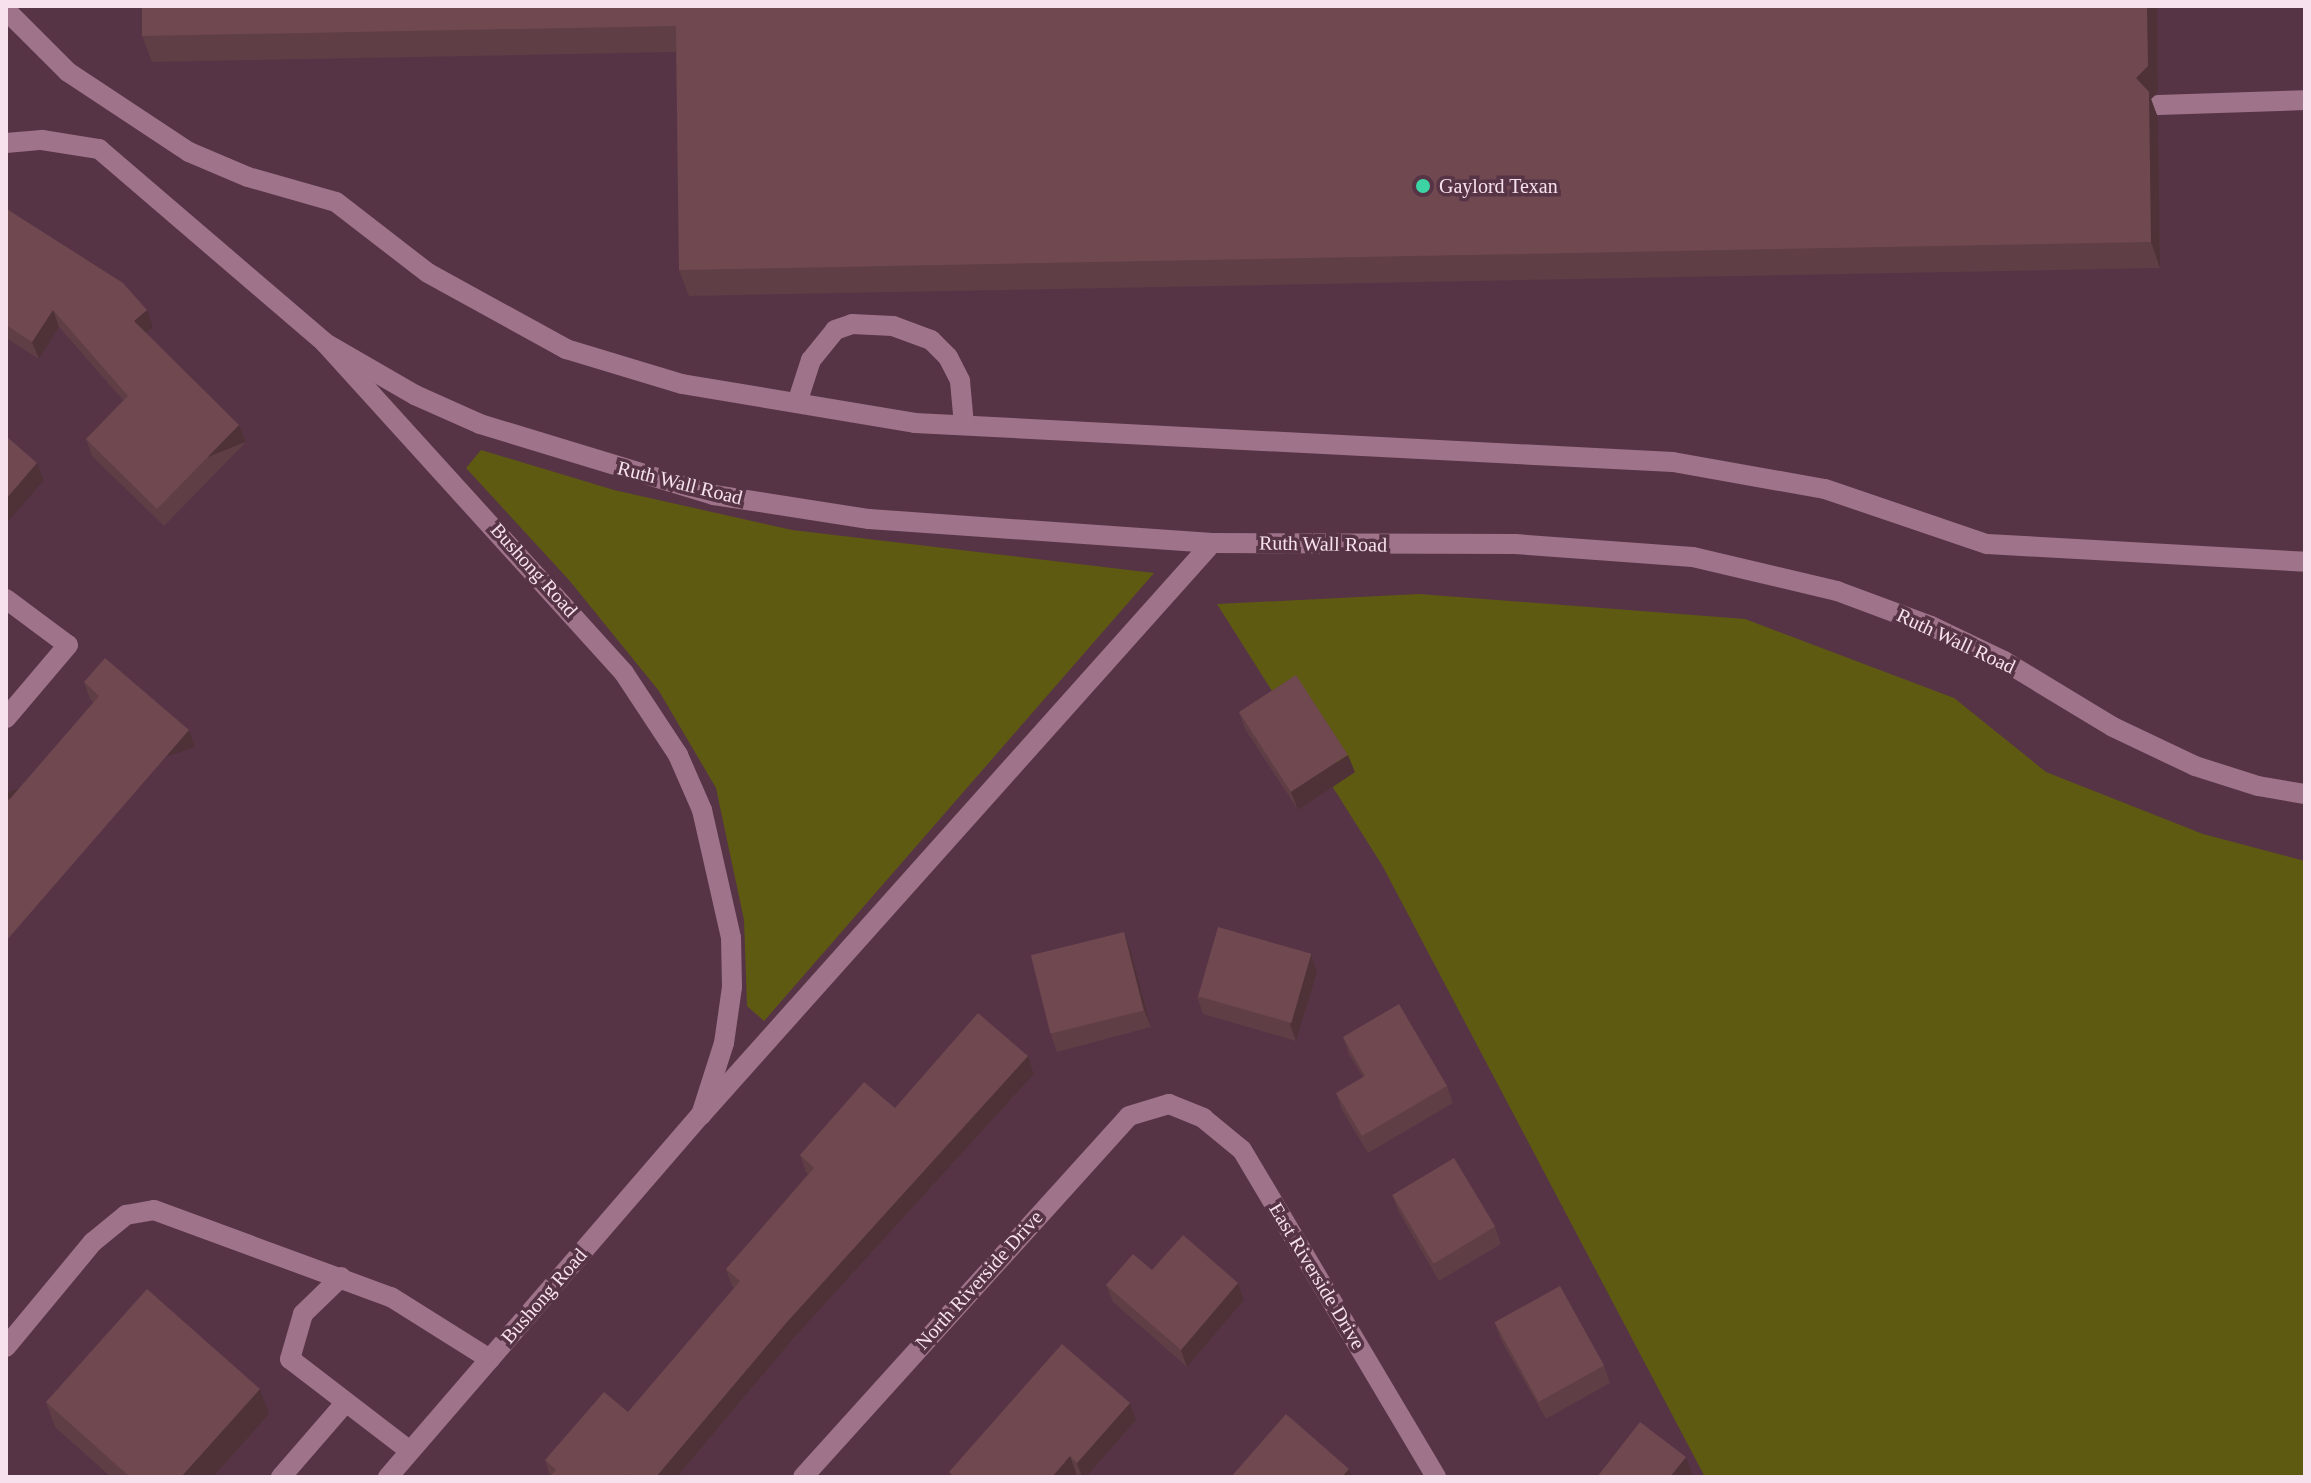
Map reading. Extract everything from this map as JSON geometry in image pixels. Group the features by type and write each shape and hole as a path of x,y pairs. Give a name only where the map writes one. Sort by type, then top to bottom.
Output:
{"street":[{"path":"6,10 68,72 189,152 248,177 336,202 428,273 566,349 682,384 964,425 1673,462 1825,489 1987,544 2305,562"},
{"path":"2158,105 2305,100"},
{"name":"Bushong Road","path":"6,143 42,140 99,149 325,343 624,673 678,755 702,810 731,938 732,987 724,1043 701,1115"},
{"path":"797,403 811,360 835,330 852,324 893,326 931,340 948,357 960,381 964,425"},
{"name":"Ruth Wall Road","path":"325,343 415,395 480,424 714,495 869,519 1212,543 1515,544 1693,557 1837,591 1931,626 2004,661 2113,727 2195,766 2258,786 2305,794"},
{"name":"Bushong Road","path":"388,1477 701,1115 1212,543"},
{"path":"6,599 68,645 6,718"},
{"name":"North Riverside Drive","path":"803,1477 1129,1116 1169,1104"},
{"name":"East Riverside Drive","path":"1169,1104 1203,1118 1242,1150 1436,1477"},
{"path":"6,1347 93,1242 126,1215 154,1210 195,1221 391,1297 490,1359"},
{"path":"341,1277 303,1314 290,1359 410,1451"},
{"path":"281,1477 345,1403"}],"shaded area":[{"path":"481,450 614,490 792,530 1154,573 764,1021 747,1006 744,920 716,788 659,691 569,580 466,468"},
{"path":"1419,594 1745,619 1954,698 2046,772 2203,834 2305,861 2305,1477 1705,1477 1382,865 1217,604"}],"building":[{"name":"Gaylord Texan","path":"142,6 2147,6 2148,66 2136,78 2149,92 2151,242 679,270 676,26 142,36"},
{"path":"6,208 123,283 147,310 134,321 239,425 157,509 86,439 128,396 53,310 32,342 6,325"},
{"path":"6,436 37,463 6,499"},
{"path":"105,658 189,730 6,941 6,797 9,800 99,696 84,682"},
{"path":"1296,675 1348,755 1291,792 1239,712"},
{"path":"1218,927 1311,954 1291,1023 1198,996"},
{"path":"1124,932 1144,1011 1050,1034 1031,955"},
{"path":"1399,1004 1447,1086 1362,1136 1336,1093 1365,1076 1343,1037"},
{"path":"978,1013 1028,1056 787,1322 656,1477 630,1477 627,1474 624,1477 549,1477 556,1470 545,1460 604,1392 628,1412 740,1281 726,1269 814,1168 800,1155 864,1082 895,1108"},
{"path":"1454,1158 1495,1227 1433,1264 1392,1195"},
{"path":"1183,1235 1238,1283 1181,1350 1106,1285 1133,1254 1152,1270"},
{"path":"1560,1286 1604,1366 1539,1402 1494,1322"},
{"path":"147,1289 260,1389 181,1477 130,1477 46,1402"},
{"path":"1062,1344 1130,1403 1077,1463 1070,1456 1052,1477 952,1477 949,1472"},
{"path":"1286,1414 1349,1469 1342,1477 1231,1477"},
{"path":"1640,1422 1686,1457 1670,1477 1597,1477"}],"place":[{"name":"Gaylord Texan","path":"1423,186"}]}
